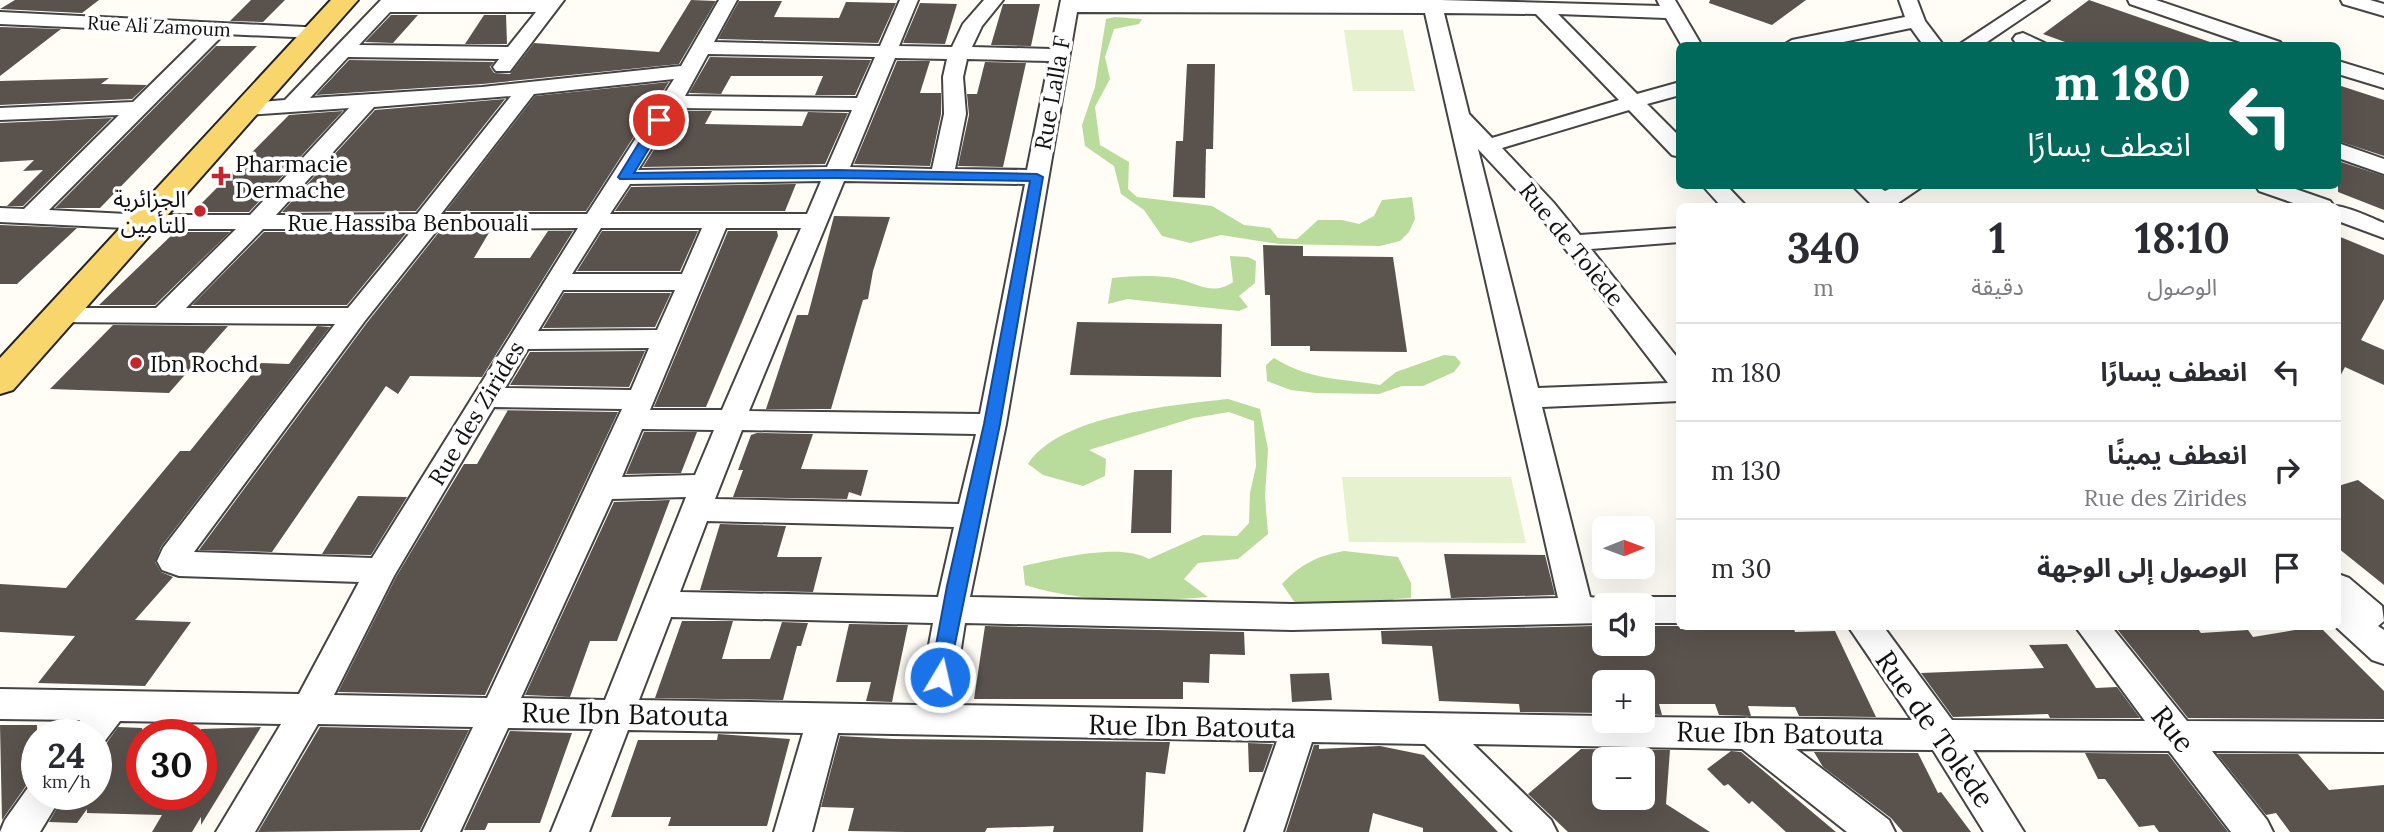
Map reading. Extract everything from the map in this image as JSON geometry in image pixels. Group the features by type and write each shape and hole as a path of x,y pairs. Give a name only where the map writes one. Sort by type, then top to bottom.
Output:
{"main road":[{"path":"0,353 248,109 306,33 325,0"},
{"path":"0,381 60,316 134,221 232,106 306,33 345,0"}],"street":[{"path":"0,5 9,0"},
{"name":"Rue des Zirides","path":"235,832 309,709 381,570 555,282 671,102 728,0"},
{"path":"570,832 732,419 909,0"},
{"path":"942,176 955,114 953,77 958,53 973,24 994,0"},
{"path":"1908,0 1916,21 1931,42"},
{"path":"1973,42 2040,0"},
{"path":"2137,0 2261,42"},
{"path":"2350,0 2384,10"},
{"path":"291,106 388,3 553,3"},
{"path":"482,93 553,3"},
{"path":"1070,3 1432,4 1541,8 1568,4 1669,6 1690,42"},
{"name":"Rue Lalla F","path":"932,722 951,610 992,424 1058,55 1070,3"},
{"path":"659,604 1292,617 1591,609 1526,398 1432,4"},
{"path":"1541,8 1676,146"},
{"name":"Rue Ali Zamoum","path":"0,18 306,33"},
{"path":"1812,42 1916,21"},
{"path":"29,217 218,29"},
{"path":"342,51 514,53"},
{"path":"248,109 528,88 693,60 886,51 1058,55"},
{"path":"2341,68 2384,82"},
{"path":"381,570 179,564 173,561 184,539 528,88"},
{"path":"1487,146 1676,89"},
{"path":"163,316 256,222 368,101"},
{"path":"671,102 866,104"},
{"path":"0,114 137,108"},
{"name":"Rue de Tolède","path":"1458,114 1528,187 1676,375"},
{"path":"2341,151 2384,167"},
{"path":"625,177 836,174 1037,177"},
{"path":"1717,189 1731,203"},
{"path":"1850,189 1875,203"},
{"path":"1866,189 1877,203"},
{"path":"1882,203 1907,189"},
{"path":"2273,189 2303,203"},
{"path":"2341,214 2384,231"},
{"name":"Rue Hassiba Benbouali","path":"0,215 134,221 256,222 816,221"},
{"path":"441,832 603,488 717,222"},
{"path":"1573,243 1676,235"},
{"path":"555,282 690,282"},
{"path":"60,316 355,316"},
{"path":"521,340 665,339"},
{"path":"1526,398 1676,392"},
{"path":"487,397 732,419 992,424"},
{"path":"603,488 701,498 971,516"},
{"path":"2341,590 2384,626"},
{"path":"1655,610 1676,610"},
{"path":"2341,614 2384,650"},
{"name":"Rue de Tolède","path":"1867,630 1943,735 2006,832"},
{"name":"Rue","path":"2094,630 2254,832"},
{"name":"Rue Ibn Batouta","path":"0,704 616,712 932,722 1749,734 2384,737"},
{"path":"101,719 111,706"},
{"path":"793,832 825,718"},
{"path":"1264,832 1299,727"},
{"path":"1434,729 1538,832"},
{"path":"1749,734 1876,832"},
{"path":"18,832 34,810"}],"green space":[{"path":"1106,19 1142,19 1139,24 1114,29 1105,57 1110,79 1095,107 1100,145 1129,162 1128,189 1137,197 1212,206 1244,225 1270,228 1278,238 1297,239 1318,220 1342,220 1359,224 1374,216 1382,200 1412,197 1415,219 1409,232 1400,241 1380,246 1279,244 1221,235 1190,243 1162,236 1144,210 1121,194 1114,166 1085,146 1082,125 1095,87"},
{"path":"1344,30 1403,30 1415,91 1353,91"},
{"path":"1230,256 1248,257 1256,261 1255,283 1239,296 1248,307 1239,311 1127,299 1108,304 1112,278 1159,276 1204,287 1225,286 1233,282"},
{"path":"1444,355 1455,356 1461,363 1454,372 1423,386 1402,386 1379,394 1316,393 1291,390 1267,381 1266,365 1274,358 1313,375 1380,385 1396,372"},
{"path":"1228,399 1260,409 1268,449 1265,496 1268,534 1238,559 1198,563 1184,579 1208,597 1115,600 1069,595 1025,585 1023,566 1105,552 1137,554 1149,559 1203,535 1237,536 1249,523 1250,493 1256,466 1254,421 1229,412 1193,418 1089,450 1106,459 1105,476 1083,486 1043,475 1028,464 1043,447 1091,423 1149,409"},
{"path":"1342,477 1511,477 1526,543 1349,542"},
{"path":"1344,551 1398,557 1411,583 1411,598 1395,599 1359,612 1298,607 1282,584 1310,562"}],"building":[{"path":"15,0 99,0 82,13 0,9"},
{"path":"251,0 285,0 263,22 230,21"},
{"path":"691,0 716,1 679,64 482,84 316,95 349,60 494,62 490,67 494,73 510,74 534,43 659,52"},
{"path":"1710,0 1806,0 1772,25 1709,3"},
{"path":"2089,0 2210,42 2065,42 2043,34"},
{"path":"739,1 782,1 774,17 839,18 846,2 896,3 878,43 718,39"},
{"path":"920,3 957,4 945,44 903,43"},
{"path":"1003,4 1040,4 1031,46 991,45"},
{"path":"391,15 418,15 393,43 365,42"},
{"path":"484,15 506,15 507,44 465,44"},
{"path":"0,27 61,29 0,76"},
{"path":"216,46 257,46 100,208 55,208"},
{"path":"710,57 871,60 855,95 815,95 823,76 731,76 721,94 689,93"},
{"path":"897,61 930,61 920,93 941,93 941,114 930,166 854,164"},
{"path":"985,62 1026,63 1003,167 958,166 969,115 967,94 977,94"},
{"path":"1187,64 1215,64 1213,149 1206,149 1205,198 1173,197 1176,141 1183,141"},
{"path":"109,78 101,84 147,85 132,99 0,105 0,81"},
{"path":"669,82 586,211 446,211 535,96"},
{"path":"2341,86 2384,100 2384,156 2341,142"},
{"path":"505,99 416,211 282,212 375,110"},
{"path":"343,111 249,212 193,212 289,115"},
{"path":"678,111 712,111 705,124 802,126 808,112 848,113 825,164 643,167"},
{"path":"112,118 23,206 7,206 43,170 23,171 34,160 0,162 0,123"},
{"path":"2341,162 2384,176 2384,210 2338,192 2338,189 2341,189"},
{"path":"796,184 785,211 615,211 631,187"},
{"path":"834,216 890,217 873,271 868,299 863,300 831,409 766,409 797,315 808,315"},
{"path":"0,225 77,228 17,284 0,284"},
{"path":"490,231 474,258 530,258 548,231 573,231 482,377 410,376 398,394 386,386 272,552 199,550 366,324 439,232"},
{"path":"602,231 698,231 680,271 577,271"},
{"path":"728,231 777,231 778,236 706,407 654,407"},
{"path":"175,232 230,232 155,305 99,305"},
{"path":"264,232 407,232 347,305 192,305"},
{"path":"2341,237 2384,255 2384,299 2361,340 2384,350 2384,385 2345,367 2341,374"},
{"path":"1263,245 1303,246 1303,256 1393,257 1407,352 1310,351 1310,346 1271,346 1270,295 1265,295"},
{"path":"564,293 671,293 655,327 543,328"},
{"path":"1077,322 1222,324 1221,377 1070,375"},
{"name":"Ibn Rochd","path":"113,325 228,326 169,393 50,389"},
{"path":"317,326 330,327 161,547 155,562 161,572 173,577 135,620 191,622 145,686 38,683 75,636 0,632 0,584 66,588 180,451 190,451 261,363 289,364"},
{"path":"645,351 629,387 510,385 530,352"},
{"path":"508,410 618,412 485,695 338,692 396,577 464,464 477,464"},
{"path":"644,432 697,432 681,473 626,474"},
{"path":"813,434 801,469 868,470 861,496 849,492 847,499 733,497 743,470 738,470 751,435"},
{"path":"1134,470 1172,470 1171,533 1131,533"},
{"path":"2358,480 2384,500 2384,585 2341,550 2341,485"},
{"path":"358,496 407,497 371,555 322,554"},
{"path":"670,500 617,641 590,641 570,697 525,695 614,502"},
{"path":"720,524 786,526 777,557 822,557 813,592 700,590"},
{"path":"1444,554 1545,555 1555,595 1451,598"},
{"path":"682,621 733,621 722,659 770,659 782,622 808,623 801,646 797,646 783,700 655,698"},
{"path":"849,624 908,625 892,702 866,701 871,682 836,682"},
{"path":"985,626 1244,632 1245,655 1210,654 1209,683 1183,682 1183,699 974,699"},
{"path":"1592,626 1592,656 1655,656 1655,626 1676,626 1676,630 1835,631 1876,717 1799,716 1795,707 1748,706 1751,716 1719,715 1715,704 1659,704 1662,715 1655,715 1655,670 1592,670 1592,713 1520,712 1519,704 1439,701 1432,646 1382,644 1381,631"},
{"path":"2118,630 2199,630 2201,633 2248,630 2253,637 2295,630 2323,630 2384,691 2384,719 2188,718"},
{"path":"2067,644 2096,688 2117,687 2140,718 2050,718 2048,714 1953,717 1921,673 2044,668 2029,645"},
{"path":"1329,673 1332,700 1292,702 1290,674"},
{"path":"0,725 21,725 21,793 2,820"},
{"path":"118,727 126,727 126,810 210,810 201,825 201,817 192,832 152,832 162,815 87,813 87,810 112,810 112,735"},
{"path":"261,727 217,799 217,728"},
{"path":"320,727 469,730 420,830 258,832"},
{"path":"510,731 572,733 540,823 488,823 485,830 464,830"},
{"path":"718,734 790,739 767,826 668,826 671,817 611,817 638,740 717,740"},
{"path":"840,736 1170,742 1165,774 1146,772 1143,832 1053,832 1054,826 987,828 985,832 848,831 854,808 821,807"},
{"path":"1248,743 1273,744 1263,772 1249,772"},
{"path":"1314,745 1319,745 1319,749 1380,746 1424,755 1498,832 1423,832 1423,828 1373,813 1369,832 1286,832"},
{"path":"1581,749 1592,749 1592,810 1655,810 1655,750 1670,750 1666,804 1710,832 1568,832 1528,794"},
{"path":"1731,751 1741,752 1836,832 1786,832 1752,801 1749,804 1728,784 1724,786 1707,769"},
{"path":"1814,752 1918,753 1938,793 1941,792 1971,832 1903,832 1891,818 1823,767"},
{"path":"2085,753 2168,754 2228,832 2159,832 2154,825 2139,827 2105,779 2098,779"},
{"path":"2217,754 2298,754 2329,790 2384,785 2384,832 2290,832 2276,813 2266,815"},
{"path":"56,810 86,810 77,823 49,822"}],"place":[{"name":"Pharmacie Dermache","path":"221,176"},
{"name":"الجزائرية للتأمين","path":"200,211"},
{"name":"Ibn Rochd","path":"136,363"}],"route":[{"path":"659,120 625,177 836,174 1037,177 992,424 951,610 940,677"}]}
